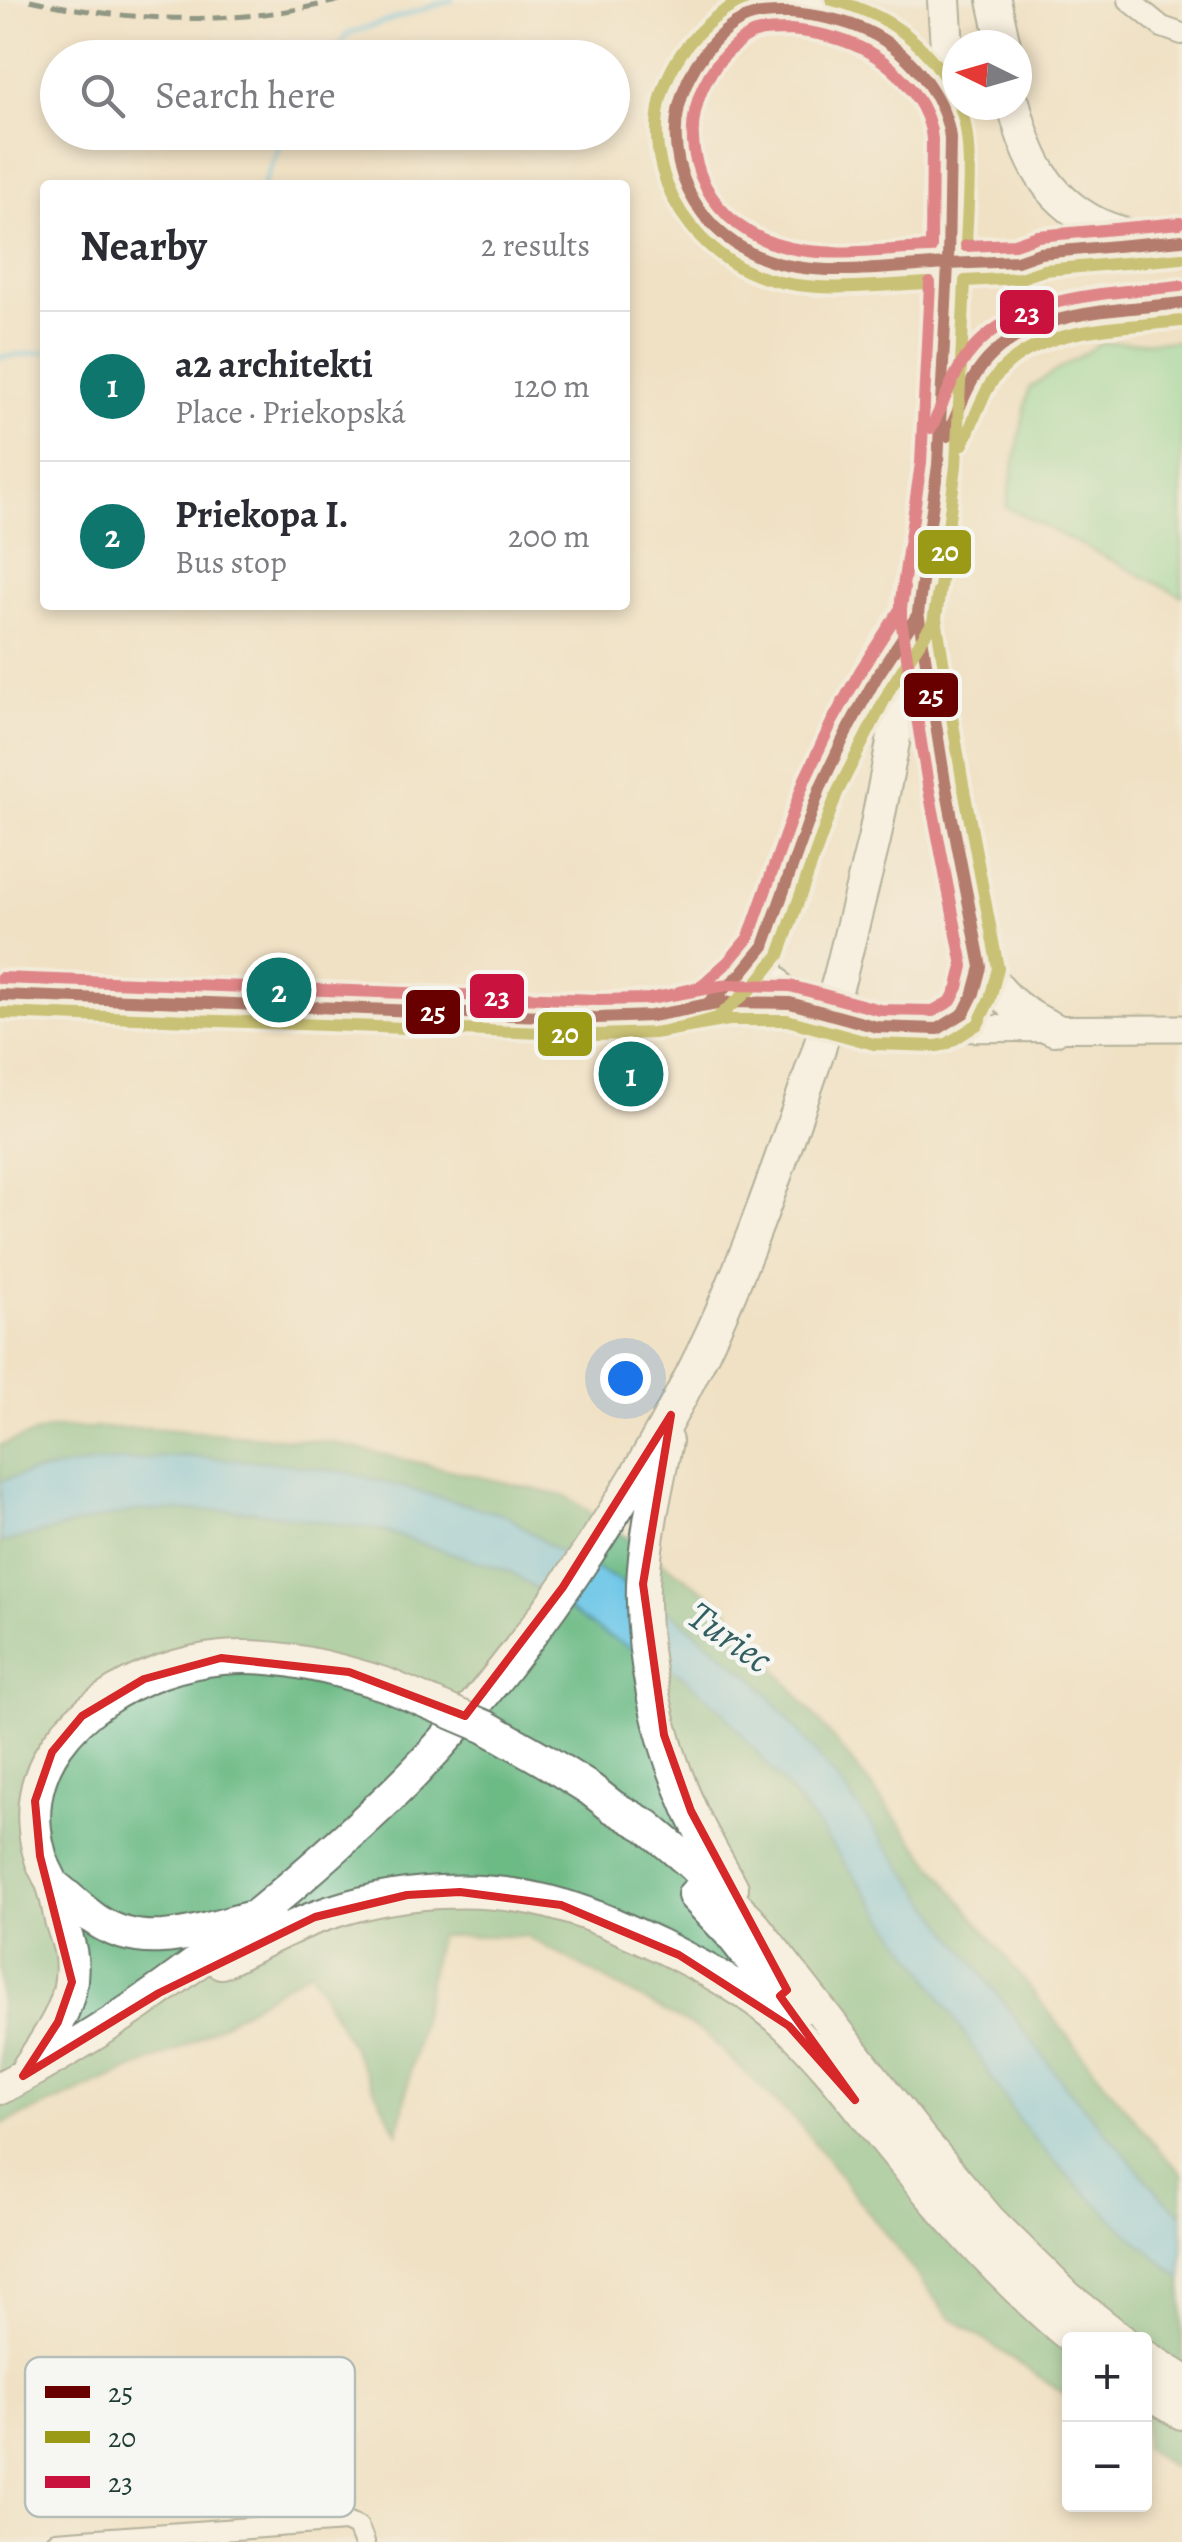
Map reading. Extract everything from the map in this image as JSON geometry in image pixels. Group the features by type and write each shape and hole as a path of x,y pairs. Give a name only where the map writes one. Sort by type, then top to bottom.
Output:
{"main road":[{"path":"12,2082 159,1992 258,1915 334,1849 455,1728 526,1639 598,1534 671,1415 732,1289 770,1192 840,976 874,840 918,614 937,485 946,314 949,124 944,0"},
{"path":"994,0 1001,30"},
{"path":"949,124 924,74 890,41 823,14 762,8 724,32 700,55 680,94 675,144 679,170 701,215 720,234 770,261 838,270 1018,261 1041,266 1182,263"},
{"path":"1018,120 1036,169 1058,196 1098,225 1148,242"},
{"path":"1018,261 1040,253 1182,240"},
{"path":"940,451 978,373 994,352 1012,338 1038,326 1076,317 1182,304"},
{"path":"707,1004 741,974 764,946 821,786 876,678 918,614"},
{"path":"918,614 935,730 980,966 974,994 964,1013 938,1029"},
{"path":"764,946 768,974 790,1003"},
{"path":"980,966 1011,1004 1054,1029"},
{"path":"671,1415 649,1522 644,1584 646,1642 656,1703 673,1768 691,1812 749,1918"},
{"path":"12,2082 58,2022 72,1982 71,1953 53,1885 40,1856 35,1826 35,1801 42,1771 65,1734 112,1695 182,1666 221,1658 263,1658 348,1672 486,1726 647,1826 693,1865 749,1918 920,2138 990,2221 1068,2297 1111,2332"},
{"path":"613,1807 731,1934 826,2056 855,2100"},
{"path":"53,1885 98,1922 129,1936 170,1937 258,1915"},
{"path":"159,1992 315,1918 357,1904 407,1895 508,1895 561,1905 616,1924 724,1981 788,2026 855,2100 964,2235 1065,2332"},
{"path":"1152,2361 1182,2380"},
{"path":"1152,2395 1182,2413"}],"street":[{"path":"1129,0 1162,27 1182,34"},
{"path":"0,995 596,1018 651,1016 728,1002 790,1003 877,1026 1182,1028"},
{"path":"56,2542 345,2521 358,2526 364,2542"}],"highlighted area":[{"path":"671,1415 643,1584 664,1735 691,1811 787,1990 780,1996 855,2100 789,2026 679,1955 561,1905 460,1892 407,1895 315,1917 159,1993 23,2076 58,2022 72,1982 40,1856 35,1801 52,1752 82,1716 144,1679 221,1658 349,1672 465,1716 563,1587"}],"green space":[{"path":"1182,341 1182,596 1006,507 1029,388 1101,343"},
{"path":"53,1428 151,1428 329,1442 568,1497 723,1604 1089,2063 1182,2173 1182,2469 1152,2453 1152,2332 1062,2332 1062,2392 949,2316 802,2127 704,2033 526,1936 438,1936 398,2133 310,1970 182,2048 0,2125 0,1445"}],"water":[{"path":"180,1456 271,1462 351,1473 508,1516 549,1546 612,1577 678,1618 757,1681 844,1788 1064,2084 1163,2198 1182,2214 1182,2279 1097,2204 1019,2121 924,1970 813,1820 720,1708 680,1674 606,1635 511,1572 380,1530 245,1510 133,1511 0,1543 0,1481 67,1466"}],"waterway":[{"path":"343,40 347,34 452,0"},
{"path":"265,180 278,150"},
{"path":"0,357 40,353"}],"railway":[{"path":"30,0 107,13 185,18 263,14 340,0"}],"transit line":[{"name":"20","path":"745,0 712,20 686,47 668,77 659,108 657,139 662,170 691,226 741,268 786,283 834,288 930,283"},
{"name":"20","path":"832,0 890,24 921,48 942,74"},
{"name":"25","path":"791,13 831,19 867,31 899,51 930,87 945,115 950,138 948,264 847,270 796,267 751,253 724,236 703,214 688,190 679,163 676,135 679,107 689,79 705,52 732,26 758,15 791,13"},
{"name":"23","path":"791,30 845,41 876,56 918,100 929,121 932,139 931,248 824,252 782,246 738,225 705,186 693,138 695,112 703,87 717,64 742,40 761,31 791,30"},
{"name":"20","path":"964,120 969,155 966,246"},
{"name":"23","path":"966,246 1014,244 1038,236 1180,223"},
{"name":"25","path":"948,264 1017,261 1040,253 1182,240"},
{"name":"20","path":"0,1013 596,1035 654,1033 729,1020 787,1020 874,1044 947,1044 978,1024 998,968 936,618 956,466 965,281 1182,258"},
{"name":"25","path":"0,995 597,1018 651,1016 728,1002 790,1003 877,1027 938,1029 964,1013 981,967 945,782 918,612 938,465 948,264"},
{"name":"23","path":"1,978 597,1000 649,999 727,985 790,986 880,1010 933,1011 951,1001 963,966 901,620 921,463 930,283"},
{"name":"23","path":"931,428 961,365 980,341 1004,323 1060,302 1180,286"},
{"name":"25","path":"947,436 977,373 995,352 1017,336 1070,317 1182,303"},
{"name":"20","path":"963,444 993,380 1010,362 1031,349 1080,332 1182,321"},
{"name":"23","path":"679,992 699,988 749,937 805,779 861,670 901,608 904,588"},
{"name":"25","path":"683,1009 707,1004 741,974 764,946 821,786 876,678 918,614 921,590"},
{"name":"20","path":"687,1026 717,1018 754,986 779,955 837,793 891,687 933,622 938,592"}],"place":[{"name":"Priekopa I.","path":"279,990"},
{"name":"a2 architekti","path":"631,1074"}],"water label":[{"name":"Turiec","path":"730,1637"}]}
